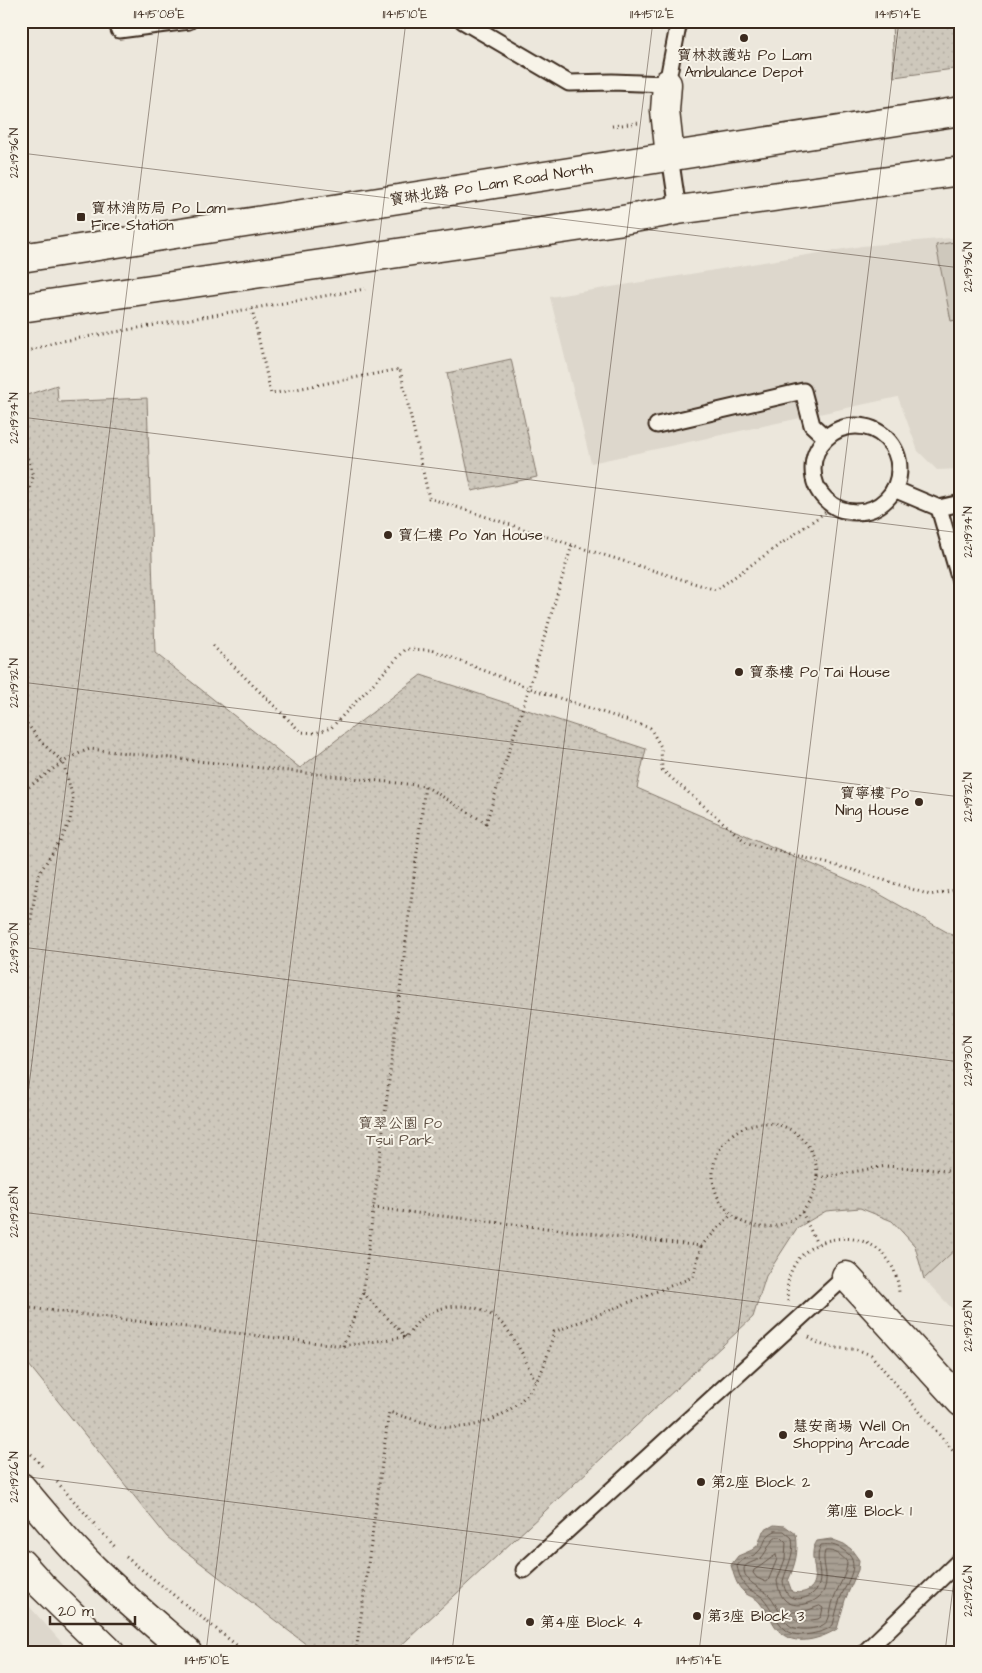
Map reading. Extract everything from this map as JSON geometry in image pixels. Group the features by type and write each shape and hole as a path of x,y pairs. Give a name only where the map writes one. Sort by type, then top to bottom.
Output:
{"main road":[{"path":"667,84 665,112 670,156"},
{"name":"寶琳北路 Po Lam Road North","path":"21,258 961,111"},
{"path":"21,308 617,221 678,210 961,171"},
{"path":"846,1276 961,1402"},
{"path":"21,1487 50,1522 95,1570 187,1652"},
{"path":"21,1564 110,1652"}],"lane":[{"path":"117,21 119,30 189,21"},
{"path":"463,21 570,83 667,84 679,21"},
{"path":"670,156 678,210"},
{"path":"657,426 803,391 812,425 826,438"},
{"path":"850,426 863,426 876,430 887,438 895,450 899,463 894,489 886,500 874,508 861,512 847,511 834,506 824,497 816,486 813,474 818,448 826,438 837,430 850,426"},
{"path":"894,489 939,508 961,503"},
{"path":"939,508 961,584"},
{"path":"524,1570 846,1276"},
{"path":"865,1652 961,1559"}],"path":[{"path":"252,308 271,394 400,369 429,498 716,590 834,506"},
{"path":"21,450 29,460 33,478 21,515"},
{"path":"21,793 74,755 90,750 425,786 486,823 572,545"},
{"path":"213,646 301,732 315,733 331,728 406,649 432,650 529,688 650,728 661,747 662,770 747,844 853,870 930,895 961,889"},
{"path":"21,716 42,743 63,762 73,798 70,821 61,840 38,875 23,958 21,1001"},
{"path":"343,1346 363,1293 425,786"},
{"path":"762,1123 779,1125 796,1132 808,1145 816,1161 818,1178 816,1191 802,1212 790,1221 775,1227 760,1227 745,1223 732,1215 720,1201 714,1185 714,1167 719,1150 730,1136 745,1127 762,1123"},
{"path":"21,1159 25,1168 27,1187 21,1199"},
{"path":"818,1178 886,1166 961,1172"},
{"path":"373,1208 701,1246"},
{"path":"802,1212 817,1244"},
{"path":"356,1652 388,1412 440,1426 455,1428 487,1422 508,1411 527,1394 536,1382 544,1368 554,1332 693,1277 701,1246 732,1215"},
{"path":"363,1293 406,1337"},
{"path":"21,1307 343,1346 406,1337 420,1320 439,1309 461,1305 483,1310 501,1322 514,1340 536,1382"},
{"path":"21,1443 48,1472"},
{"path":"54,1480 121,1553 245,1652"}],"shaded area":[{"path":"961,237 961,469 937,470 918,451 898,397 591,463 550,297 862,246"},
{"path":"961,1244 961,1318 924,1279"},
{"path":"21,1597 62,1643 70,1652 21,1652"}],"green space":[{"path":"892,21 961,21 961,68 894,77"},
{"path":"961,241 961,319 951,321 936,245"},
{"path":"511,359 537,477 472,491 447,373"},
{"name":"寶翠公園 Po Tsui Park","path":"57,385 58,402 147,398 155,653 300,768 421,675 646,749 637,788 874,891 961,940 961,1244 924,1279 915,1246 892,1221 860,1208 826,1211 797,1228 766,1276 753,1317 394,1652 316,1652 167,1537 21,1353 21,397"}],"water":[{"path":"774,1525 785,1526 796,1534 796,1558 788,1581 792,1592 806,1591 814,1583 813,1555 817,1541 831,1539 844,1544 851,1549 859,1560 858,1570 845,1600 837,1629 812,1639 795,1640 788,1637 775,1626 758,1601 746,1594 739,1586 731,1565 738,1556 758,1545 763,1531"}],"place":[{"name":"寶林救護站 Po Lam Ambulance Depot","path":"744,38"},
{"name":"寶林消防局 Po Lam Fire Station","path":"81,217"},
{"name":"寶仁樓 Po Yan House","path":"388,535"},
{"name":"寶泰樓 Po Tai House","path":"739,672"},
{"name":"寶寧樓 Po Ning House","path":"919,802"},
{"name":"慧安商場 Well On Shopping Arcade","path":"783,1435"},
{"name":"第2座 Block 2","path":"701,1482"},
{"name":"第1座 Block 1","path":"869,1494"},
{"name":"第3座 Block 3","path":"697,1616"},
{"name":"第4座 Block 4","path":"530,1622"}]}
